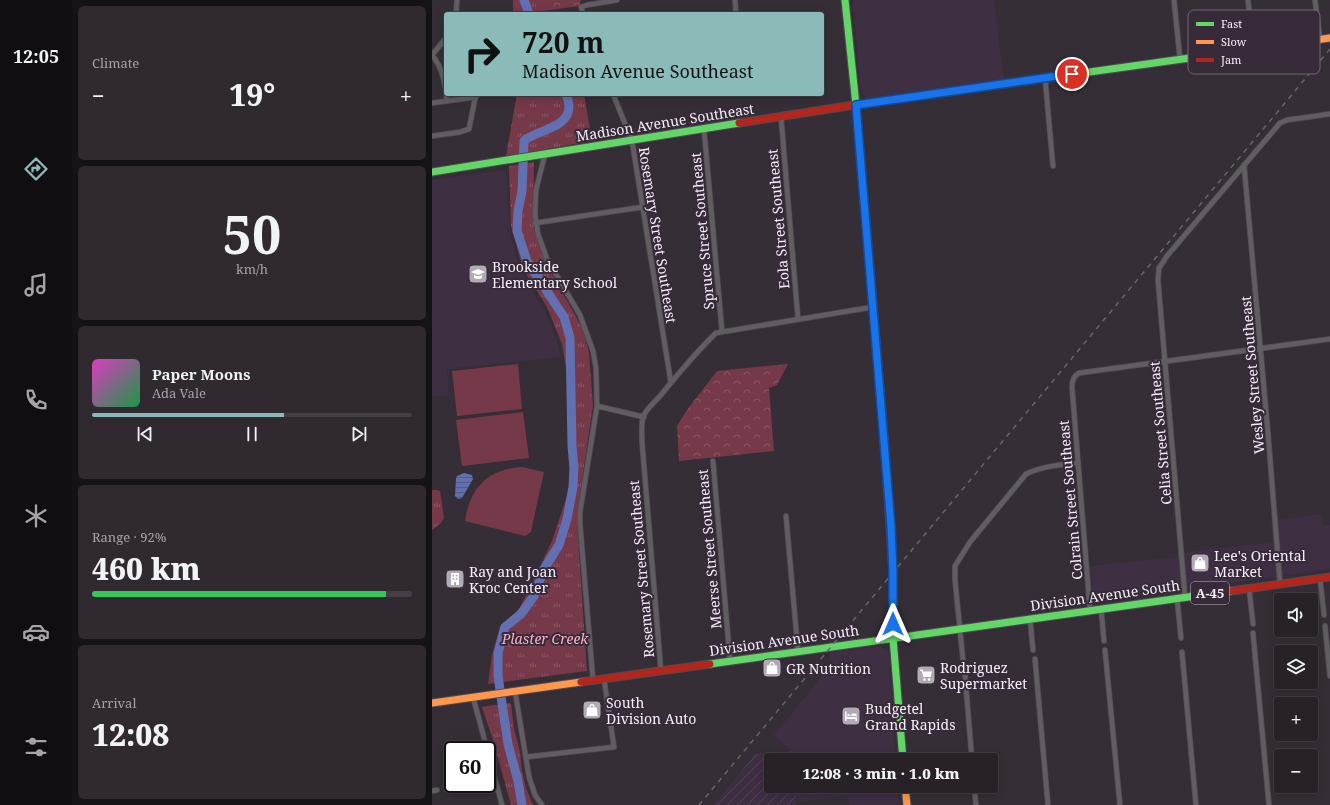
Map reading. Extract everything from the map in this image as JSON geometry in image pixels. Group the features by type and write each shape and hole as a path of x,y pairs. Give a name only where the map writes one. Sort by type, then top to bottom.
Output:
{"main road":[{"path":"845,0 856,105 892,538 893,638 902,753"},
{"name":"Madison Avenue Southeast","path":"1320,40 1330,38"},
{"name":"Madison Avenue Southeast","path":"432,172 856,105 1188,58"},
{"name":"Division Avenue South","path":"432,703 1330,577"},
{"path":"906,793 907,805"}],"street":[{"path":"456,12 457,0"},
{"path":"582,12 581,7 617,0"},
{"path":"734,0 736,12"},
{"path":"1174,0 1180,59"},
{"path":"1248,0 1249,10"},
{"path":"1315,0 1316,10"},
{"path":"444,40 432,55 440,68 444,87"},
{"path":"1045,78 1053,166"},
{"path":"446,96 447,101"},
{"path":"432,103 471,96"},
{"path":"432,136 460,132 469,129 476,96"},
{"name":"Rosemary Street Southeast","path":"614,96 632,141 671,383"},
{"path":"1244,165 1280,123 1286,120 1330,114"},
{"name":"Eola Street Southeast","path":"781,117 798,319"},
{"name":"Spruce Street Southeast","path":"704,129 722,331"},
{"path":"545,154 536,190 535,223 547,259 580,315 588,334 596,368 597,406 580,512 592,680"},
{"name":"Celia Street Southeast","path":"1181,638 1181,597 1158,274 1159,268 1167,256 1244,165"},
{"name":"Wesley Street Southeast","path":"1244,165 1280,583"},
{"path":"535,223 643,207"},
{"path":"597,406 644,417 649,408 716,333 873,307"},
{"path":"1165,362 1330,338"},
{"name":"Colrain Street Southeast","path":"1090,610 1072,381 1074,376 1079,373 1165,362"},
{"name":"Rosemary Street Southeast","path":"644,417 642,442 661,671"},
{"name":"Meerse Street Southeast","path":"713,461 730,660"},
{"path":"963,660 955,566 970,542 1026,474 1036,469 1048,466 1078,463"},
{"path":"786,516 798,651"},
{"path":"1320,578 1324,615"},
{"path":"1249,588 1253,624"},
{"path":"1102,608 1104,641"},
{"path":"1030,618 1033,650"},
{"path":"1325,626 1330,676"},
{"path":"1253,633 1269,805"},
{"path":"1105,650 1120,805"},
{"path":"1182,652 1196,805"},
{"path":"1035,659 1048,805"},
{"path":"964,675 971,753"},
{"path":"526,757 614,747 604,679"},
{"path":"511,692 532,788 542,805"},
{"path":"477,697 502,805"},
{"path":"975,793 976,805"}],"shaded area":[{"path":"853,0 994,0 1004,80 867,98 861,93"},
{"name":"Brookside Elementary School","path":"506,170 511,237 518,263 546,313 556,338 561,357 447,369 449,395 432,397 432,180"},
{"path":"1322,514 1324,525 1330,525 1330,569 1098,602 1093,598 1090,566 1178,557 1178,553 1272,542 1271,521"},
{"path":"879,646 887,649 889,654 895,753 791,753 791,751 774,735 829,668 830,652"},
{"path":"791,751 791,753 767,753"},
{"path":"764,753 764,793 796,793 796,805 714,805 755,754"},
{"path":"796,793 897,793 898,805 849,805 848,795 797,802"}],"green space":[{"path":"513,0 543,0 544,12 513,12"},
{"path":"543,0 581,0 579,6 543,11"},
{"path":"517,96 584,96 592,141 506,156"},
{"name":"Plaster Creek","path":"534,162 534,227 541,251 549,269 583,329 589,353 593,405 577,523 587,671 488,684 492,655 500,627 519,609 533,582 552,541 570,487 568,380 562,344 547,307 523,269 511,226 509,166"},
{"path":"518,364 522,409 457,416 452,371"},
{"path":"788,364 777,385 769,388 774,451 679,461 677,426 687,410 717,371"},
{"path":"523,412 529,458 462,466 456,420"},
{"path":"522,467 544,472 531,532 525,536 465,521 471,498 483,482 490,476 499,472 510,468"},
{"path":"432,490 440,491 444,518 441,523 432,530"},
{"path":"509,703 511,704 522,771 526,788 533,805 511,805 496,751 496,741 493,741 482,707"}],"water":[{"path":"464,473 472,475 473,479 462,498 458,499 455,496 456,478"}],"waterway":[{"name":"Plaster Creek","path":"524,0 528,12"},
{"name":"Plaster Creek","path":"522,805 518,781 508,744 498,676 498,653 505,627 521,614 534,596 544,569 559,545 567,519 573,487 574,468 572,446 570,338 564,317 527,261 517,231 518,211 522,191 524,141 555,126 565,118 568,113 569,106 566,96"}],"railway":[{"path":"1320,61 1330,49"},
{"path":"699,805 1309,74"}],"traffic: fast":[{"path":"845,0 856,105 873,304"},
{"path":"854,105 1188,58"},
{"path":"432,172 739,123"},
{"path":"884,437 893,572 893,638 902,753"},
{"path":"710,664 1231,591"}],"traffic: slow":[{"path":"1320,39 1330,38"},
{"path":"873,304 884,437"},
{"path":"432,703 581,682"},
{"path":"906,793 907,805"}],"traffic: jam":[{"path":"739,123 854,105"},
{"path":"1231,591 1330,577"},
{"path":"581,682 710,664"}],"place":[{"name":"Brookside Elementary School","path":"478,274"},
{"name":"Lee's Oriental Market","path":"1200,563"},
{"name":"Ray and Joan Kroc Center","path":"455,579"},
{"name":"GR Nutrition","path":"772,668"},
{"name":"Rodriguez Supermarket","path":"926,675"},
{"name":"South Division Auto","path":"592,710"},
{"name":"Budgetel Grand Rapids","path":"851,716"}],"route":[{"path":"893,624 891,526 856,105 1072,74"}]}
